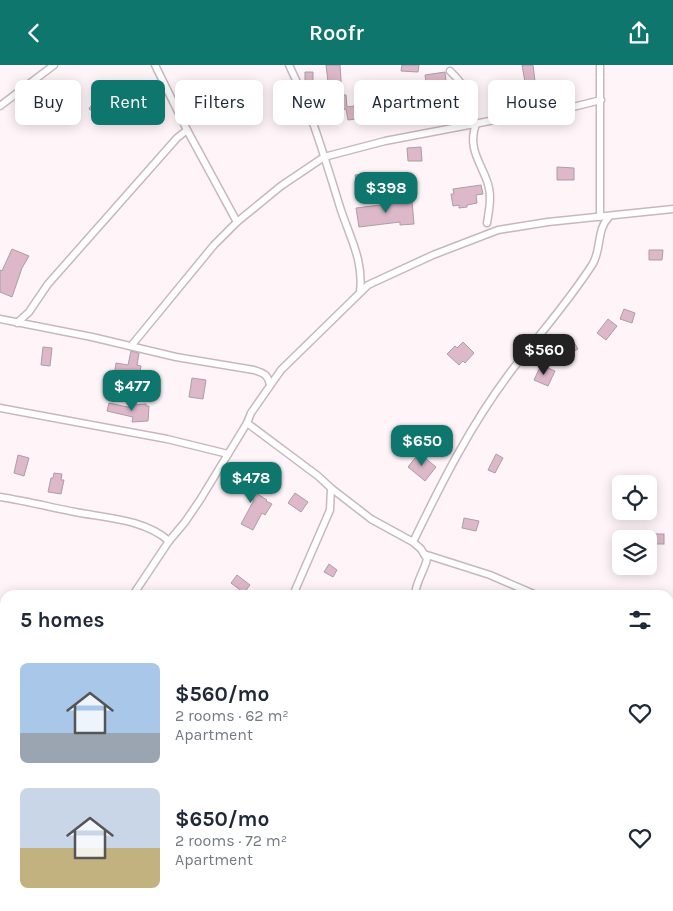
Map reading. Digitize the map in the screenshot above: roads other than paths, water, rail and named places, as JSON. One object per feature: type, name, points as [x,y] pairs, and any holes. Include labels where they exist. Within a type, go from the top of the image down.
[{"type":"street","points":[[0,106],[54,65]]},
{"type":"street","points":[[155,65],[187,130],[237,222]]},
{"type":"street","points":[[289,65],[324,157],[360,265],[362,277],[360,292]]},
{"type":"street","points":[[600,65],[600,217]]},
{"type":"street","points":[[450,71],[459,80]]},
{"type":"street","points":[[478,124],[601,100]]},
{"type":"street","points":[[130,346],[189,274],[237,222],[281,186],[324,157],[385,141],[474,125],[473,144],[476,159],[488,183],[490,199],[487,223]]},
{"type":"street","points":[[17,323],[29,312],[48,284],[177,138],[187,130]]},
{"type":"street","points":[[136,590],[169,541],[200,500],[247,423],[251,413],[281,370],[368,285],[433,255],[498,230],[548,222],[673,209]]},
{"type":"street","points":[[413,542],[451,466],[508,375],[539,338],[593,264],[599,247],[602,225],[609,216]]},
{"type":"street","points":[[0,319],[176,357],[263,373],[281,370]]},
{"type":"street","points":[[263,373],[267,376],[270,385]]},
{"type":"street","points":[[0,408],[167,439],[228,454]]},
{"type":"street","points":[[247,423],[371,519],[413,542],[427,559],[418,579],[416,590]]},
{"type":"street","points":[[296,590],[330,510],[331,488]]},
{"type":"street","points":[[0,497],[77,513],[101,515],[149,528],[160,533],[169,541]]},
{"type":"street","points":[[160,533],[176,533]]},
{"type":"street","points":[[424,554],[490,575],[524,590]]}]
